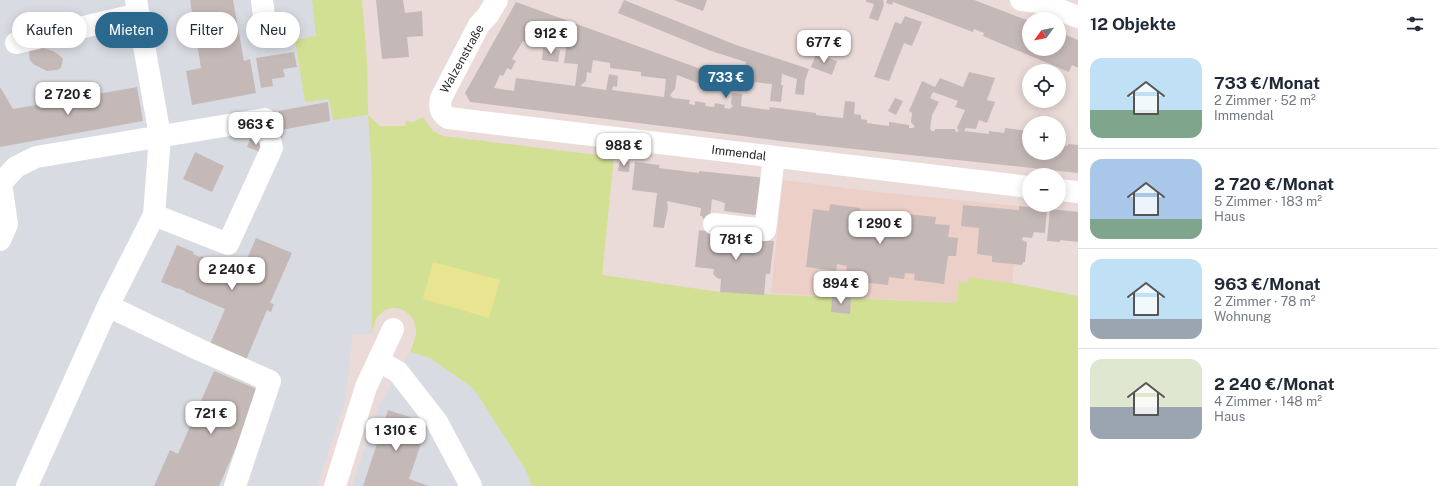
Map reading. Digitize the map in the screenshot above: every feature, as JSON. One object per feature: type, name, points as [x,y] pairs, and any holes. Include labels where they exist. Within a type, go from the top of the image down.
[{"type":"street","points":[[262,0],[264,12]]},
{"type":"street","name":"Walzenstraße","points":[[448,118],[442,113],[439,107],[441,98],[479,25],[488,15],[497,0]]},
{"type":"street","points":[[1021,0],[1039,2],[1078,17]]},
{"type":"street","points":[[27,486],[108,306],[154,215],[160,136],[138,7],[87,22]]},
{"type":"street","points":[[0,240],[7,224],[1,182],[16,167],[36,157],[265,118],[272,148],[228,244],[154,215]]},
{"type":"street","name":"Immendal","points":[[448,118],[1022,185]]},
{"type":"street","points":[[714,224],[765,230],[774,157]]},
{"type":"street","points":[[1066,191],[1078,192]]},
{"type":"street","points":[[108,306],[200,350],[270,381],[236,486]]},
{"type":"street","points":[[335,486],[366,387],[393,329]]},
{"type":"street","points":[[378,361],[398,372],[437,422],[471,486]]},
{"type":"shaded area","points":[[0,0],[312,0],[316,36],[300,39],[300,12],[246,12],[246,48],[296,48],[305,102],[329,99],[333,120],[368,115],[372,178],[372,334],[353,334],[345,401],[317,486],[0,486]]},
{"type":"shaded area","points":[[783,180],[877,192],[1019,206],[1012,283],[969,277],[968,283],[959,282],[956,303],[771,293]]},
{"type":"shaded area","points":[[433,262],[500,280],[489,318],[423,299]]},
{"type":"shaded area","points":[[410,352],[430,358],[474,389],[525,469],[532,486],[352,486],[378,407]]},
{"type":"green space","points":[[312,0],[362,0],[367,61],[368,115],[333,120],[329,99],[305,102],[296,48],[300,48],[300,39],[316,36]]},
{"type":"green space","points":[[368,115],[380,126],[405,126],[406,121],[413,122],[423,117],[433,131],[443,136],[614,157],[602,275],[720,292],[832,297],[831,312],[850,314],[851,298],[956,303],[959,282],[968,283],[969,277],[1012,283],[1078,296],[1078,486],[532,486],[525,469],[474,389],[430,358],[410,352],[416,334],[413,319],[408,313],[395,308],[382,312],[376,319],[372,334],[372,178]]},
{"type":"building","points":[[190,0],[233,0],[235,12],[192,12]]},
{"type":"building","points":[[376,0],[403,0],[405,13],[422,11],[423,36],[407,37],[409,57],[382,59]]},
{"type":"building","points":[[624,0],[736,45],[809,69],[805,81],[804,95],[795,94],[797,79],[782,74],[781,85],[783,85],[781,102],[770,101],[772,84],[744,81],[746,62],[711,51],[618,13]]},
{"type":"building","points":[[674,0],[707,0],[703,11]]},
{"type":"building","points":[[866,0],[883,0],[884,5],[878,21],[869,18],[874,4],[866,2]]},
{"type":"building","points":[[887,0],[974,0],[1022,18],[1022,52],[983,36],[984,33],[974,29],[973,32],[893,2],[892,5],[886,3]]},
{"type":"building","points":[[516,2],[709,72],[722,74],[719,91],[677,75],[675,89],[670,95],[673,98],[690,100],[689,104],[695,105],[695,101],[706,103],[705,106],[714,107],[715,103],[725,105],[724,108],[730,109],[733,106],[731,104],[732,93],[742,94],[741,106],[769,110],[770,107],[843,118],[845,101],[855,102],[854,114],[861,115],[861,119],[867,120],[867,123],[889,126],[889,122],[909,125],[909,128],[912,128],[915,127],[911,122],[912,113],[909,111],[922,81],[935,87],[940,78],[963,87],[969,72],[995,78],[987,100],[995,102],[987,123],[979,120],[976,129],[966,128],[964,131],[989,134],[989,131],[1004,133],[1005,128],[1022,130],[1022,160],[1066,160],[1066,146],[1068,146],[1068,144],[1078,145],[1078,173],[1066,172],[1066,168],[1031,168],[789,142],[470,102],[465,93]],"holes":[[[534,23],[568,35],[564,63],[578,64],[575,86],[516,78],[514,91],[494,88],[500,75],[503,76],[507,68],[511,70],[516,61],[512,59],[523,41],[527,43],[533,31],[530,29]],[[593,60],[610,63],[610,68],[641,72],[641,76],[666,79],[664,97],[612,90],[613,86],[617,87],[618,76],[609,74],[606,90],[580,86],[586,81],[587,72],[591,73]],[[933,92],[958,101],[955,107],[965,110],[957,128],[959,131],[956,132],[955,129],[935,129],[935,131],[932,131],[930,129],[932,115],[939,102],[930,98]]]},
{"type":"building","points":[[905,16],[922,22],[912,46],[904,43],[889,81],[874,77],[895,22],[901,24]]},
{"type":"building","points":[[238,28],[244,61],[250,59],[256,93],[192,105],[186,71],[201,68],[198,48],[238,48]]},
{"type":"building","points":[[1066,35],[1078,40],[1078,68],[1072,65],[1069,72],[1066,71],[1066,64],[1050,64],[1031,56],[1066,56]]},
{"type":"building","points":[[43,48],[53,51],[63,59],[61,68],[47,71],[33,64],[30,60],[29,52],[31,49]]},
{"type":"building","points":[[543,48],[560,50],[558,62],[542,60]]},
{"type":"building","points":[[294,52],[297,67],[283,69],[285,77],[272,79],[273,86],[261,88],[256,58]]},
{"type":"building","points":[[816,54],[837,61],[832,75],[811,67]]},
{"type":"building","points":[[0,87],[13,109],[137,87],[143,121],[0,147]]},
{"type":"building","points":[[895,98],[903,101],[896,115],[888,111]]},
{"type":"building","points":[[328,102],[330,121],[281,130],[278,111]]},
{"type":"building","points":[[250,139],[266,146],[262,153],[247,147]]},
{"type":"building","points":[[195,152],[224,166],[212,192],[183,179]]},
{"type":"building","points":[[620,161],[630,162],[629,172],[618,171]]},
{"type":"building","points":[[635,162],[660,165],[659,168],[699,173],[699,171],[767,178],[759,211],[755,215],[724,211],[725,203],[712,199],[710,219],[708,220],[703,219],[702,216],[700,216],[701,208],[667,201],[668,208],[664,228],[653,227],[657,193],[632,190]]},
{"type":"building","points":[[830,204],[860,208],[859,214],[880,217],[879,220],[885,221],[885,217],[906,220],[906,214],[936,217],[935,224],[950,225],[948,237],[958,238],[956,256],[948,256],[944,284],[914,280],[915,274],[905,273],[904,279],[889,277],[888,285],[861,282],[862,274],[846,272],[847,266],[837,264],[836,271],[806,267],[813,209],[829,211]]},
{"type":"building","points":[[963,205],[1019,210],[1019,206],[1022,206],[1022,212],[1047,212],[1045,233],[1034,232],[1032,238],[1023,237],[1022,240],[1027,242],[1025,262],[1023,262],[1022,265],[992,262],[992,256],[977,254],[979,228],[961,226]]},
{"type":"building","points":[[1066,211],[1078,212],[1078,242],[1060,240],[1060,242],[1047,241],[1050,212],[1066,212]]},
{"type":"building","points":[[699,230],[752,237],[751,239],[774,241],[770,274],[766,274],[764,295],[720,292],[721,279],[717,278],[713,274],[714,269],[695,267]]},
{"type":"building","points":[[256,238],[292,253],[270,303],[274,304],[271,312],[267,310],[246,360],[210,344],[225,309],[161,282],[177,245],[194,252],[193,254],[241,273]]},
{"type":"building","points":[[832,297],[851,298],[850,314],[831,312]]},
{"type":"building","points":[[214,371],[261,391],[219,486],[154,486],[170,450],[178,454]]},
{"type":"building","points":[[388,410],[428,423],[409,479],[429,486],[363,486]]}]
